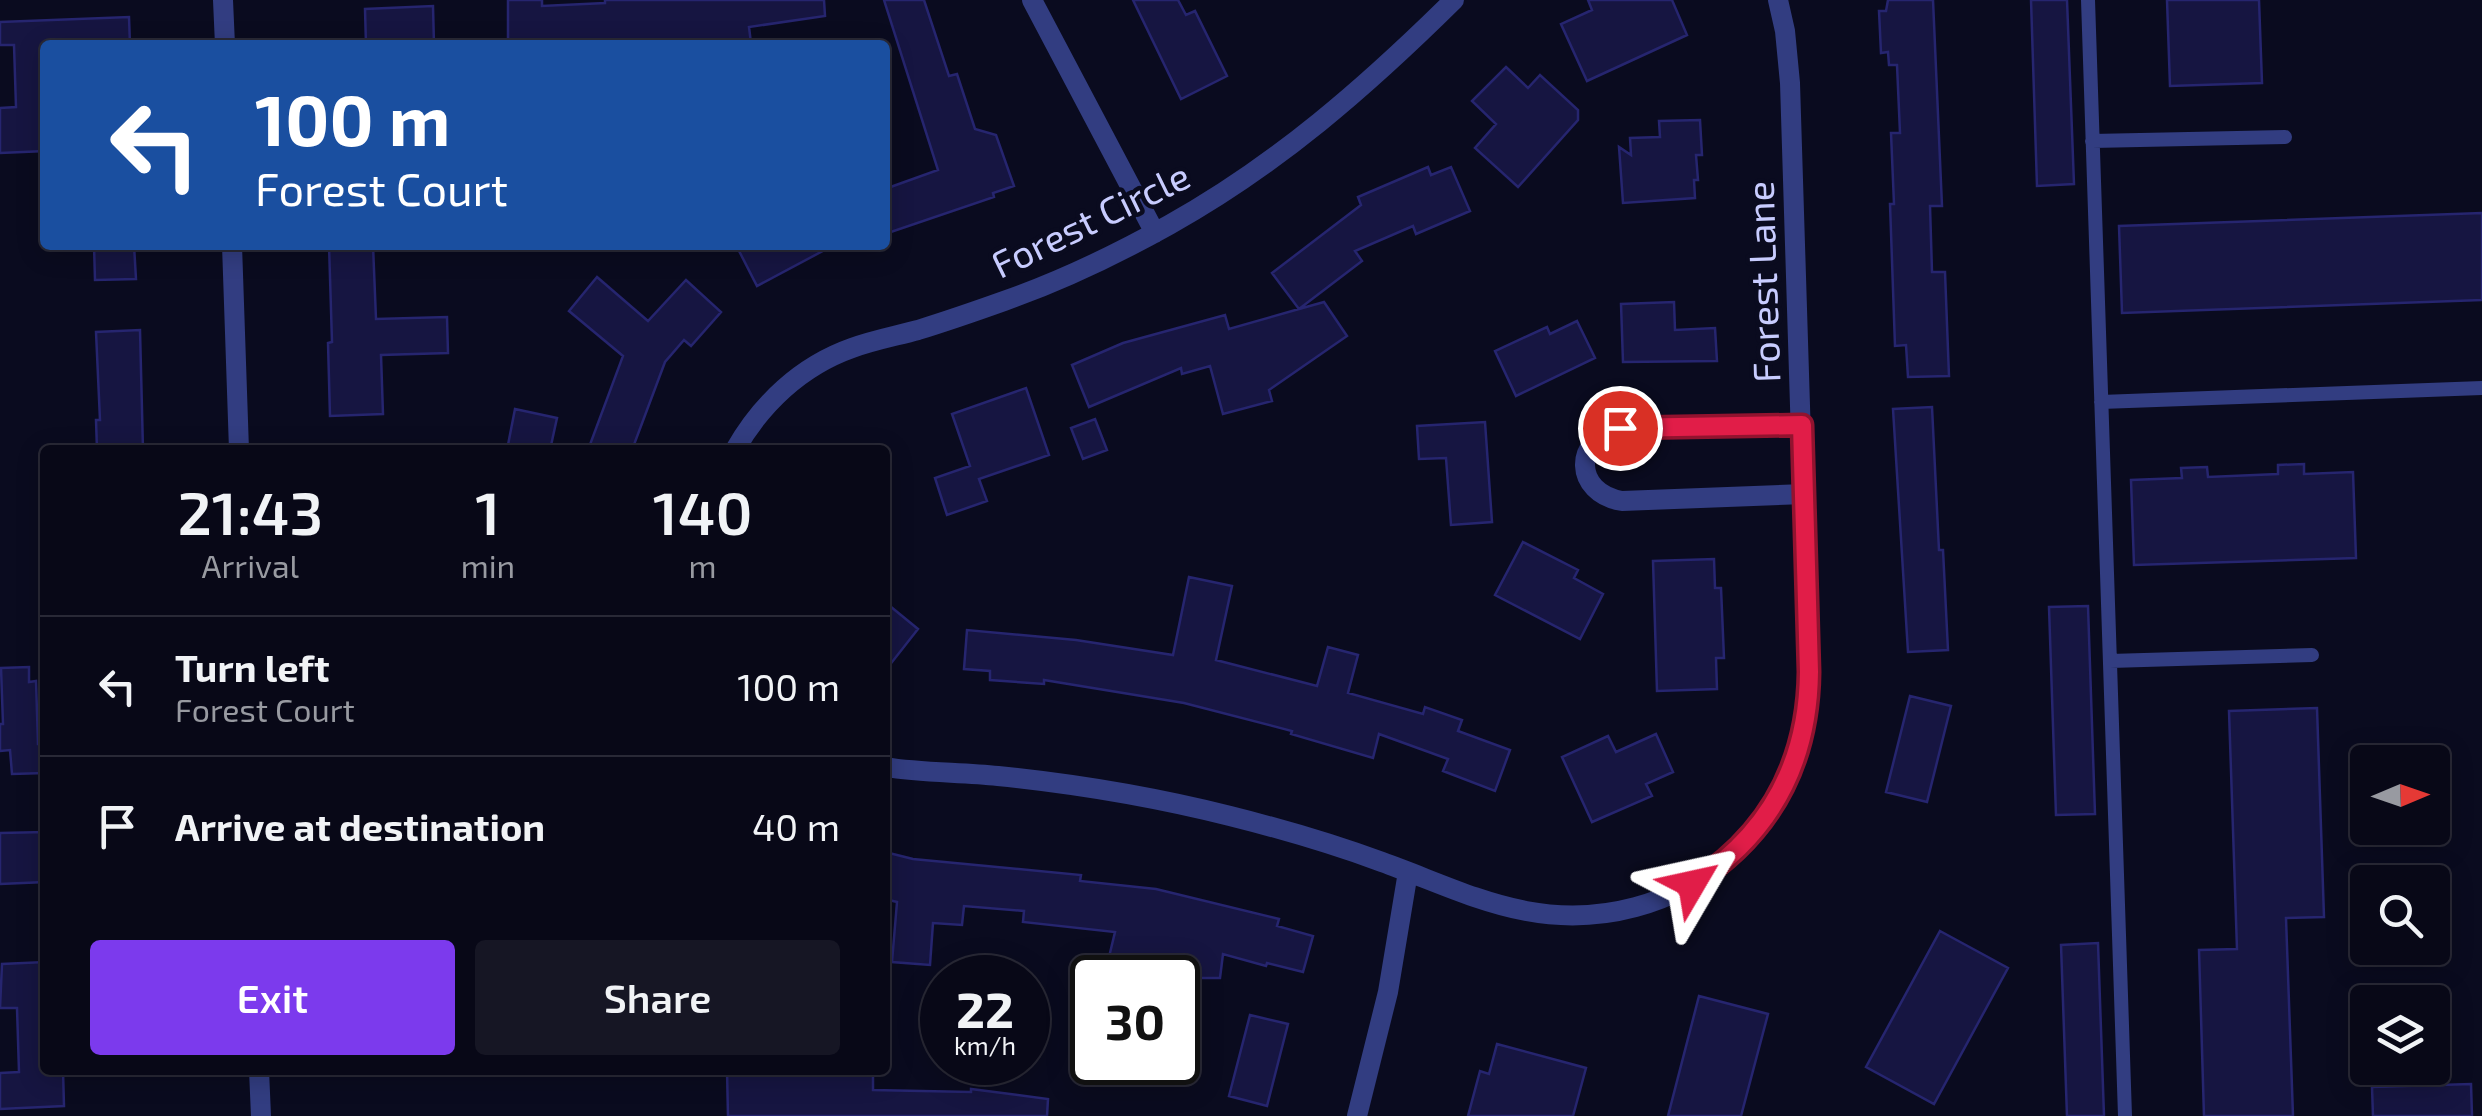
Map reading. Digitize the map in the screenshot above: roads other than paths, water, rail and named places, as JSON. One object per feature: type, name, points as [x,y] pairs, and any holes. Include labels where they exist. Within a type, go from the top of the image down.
[{"type":"street","points":[[223,0],[225,40]]},
{"type":"street","points":[[1032,0],[1155,232]]},
{"type":"street","name":"Forest Circle","points":[[738,445],[768,402],[823,361],[854,347],[953,319],[1028,292],[1120,251],[1258,170],[1392,61],[1454,0]]},
{"type":"street","name":"Forest Lane","points":[[1408,872],[1524,911],[1548,915],[1598,915],[1646,905],[1706,876],[1738,850],[1778,798],[1798,753],[1809,672],[1790,83],[1778,0]]},
{"type":"street","points":[[232,250],[238,445]]},
{"type":"street","points":[[1802,425],[1620,428],[1595,440],[1587,452],[1585,466],[1596,490],[1608,498],[1622,500],[1804,494]]},
{"type":"street","points":[[890,767],[1047,781],[1152,798],[1282,830],[1408,872],[1388,992],[1357,1116]]},
{"type":"street","points":[[260,1075],[261,1116]]},
{"type":"lane","points":[[2088,0],[2125,1116]]},
{"type":"lane","points":[[2092,141],[2285,137]]},
{"type":"lane","points":[[2101,402],[2482,388]]},
{"type":"lane","points":[[2110,661],[2312,655]]}]
